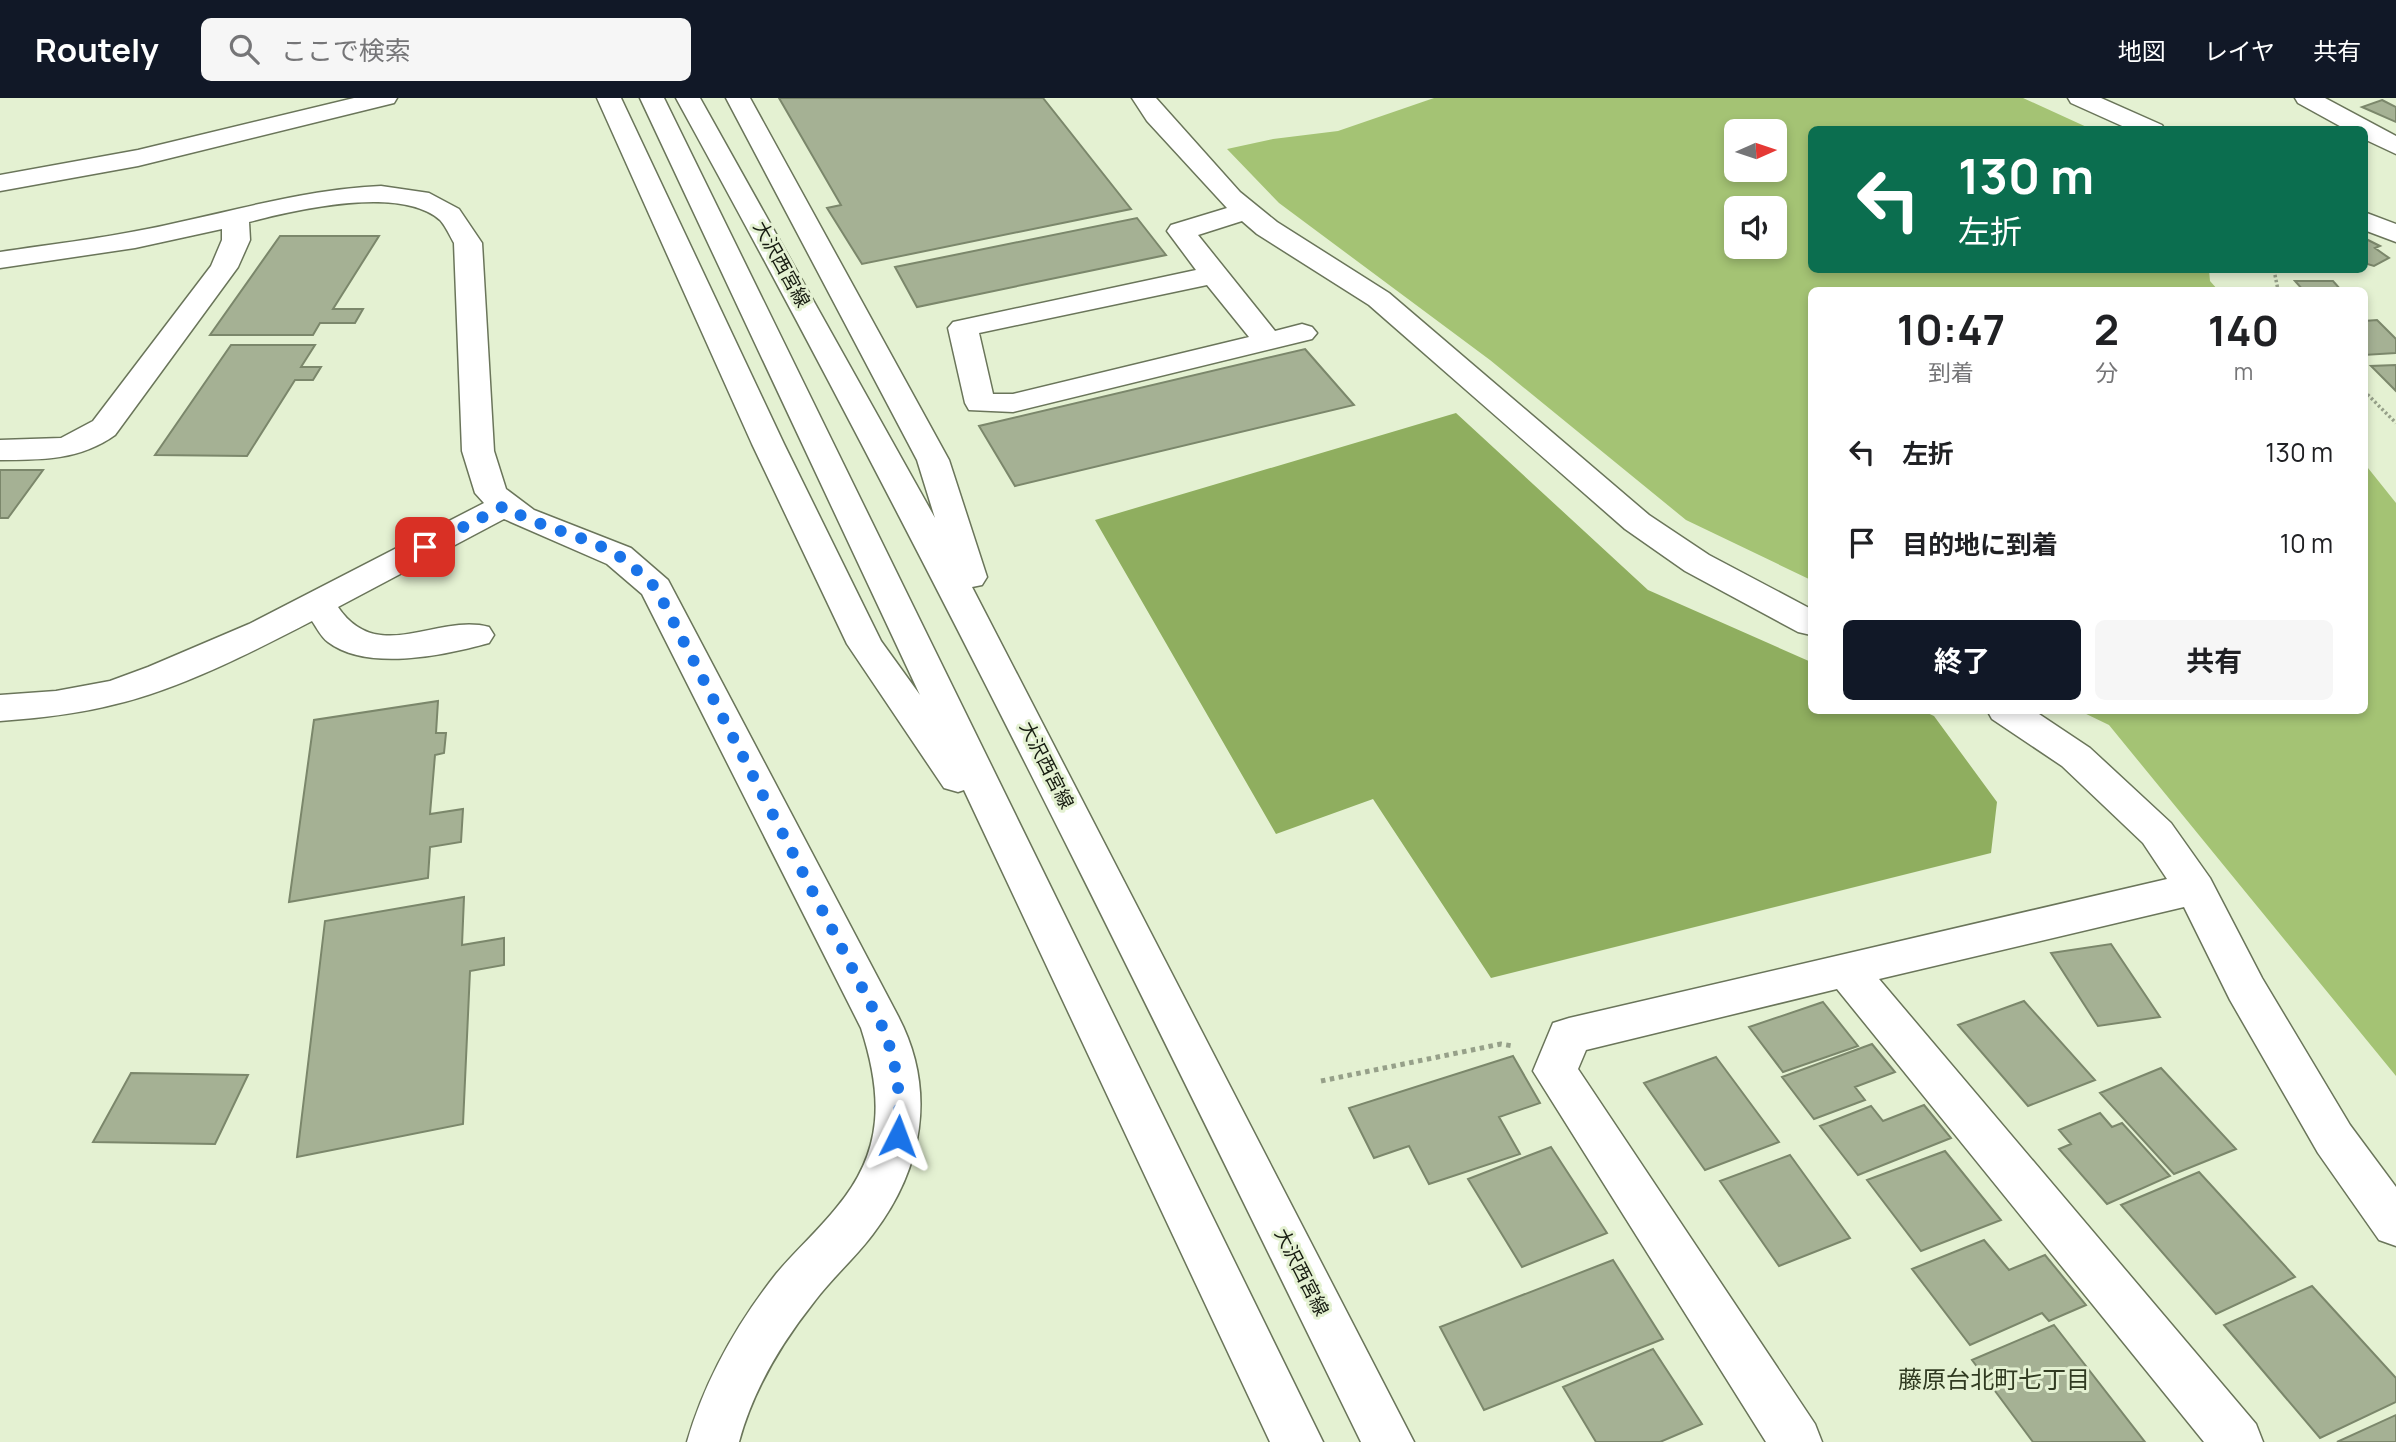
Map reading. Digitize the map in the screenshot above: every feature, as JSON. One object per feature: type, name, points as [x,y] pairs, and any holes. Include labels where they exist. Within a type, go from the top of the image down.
[{"type":"street","points":[[0,163],[125,140],[313,98]]},
{"type":"street","points":[[0,183],[138,158],[385,98]]},
{"type":"street","points":[[609,98],[762,432],[865,644],[1019,866]]},
{"type":"street","points":[[652,98],[1297,1442]]},
{"type":"street","name":"大沢西宮線","points":[[688,98],[782,262],[999,668],[1388,1442]]},
{"type":"street","points":[[738,98],[933,460],[999,668]]},
{"type":"street","points":[[1144,98],[1156,116],[1231,198],[1267,228],[1379,299],[1637,522],[1697,563],[1808,622]]},
{"type":"street","points":[[2080,98],[2144,126]]},
{"type":"street","points":[[2309,98],[2360,126]]},
{"type":"street","points":[[2368,131],[2396,146]]},
{"type":"street","points":[[0,260],[90,247],[338,196],[413,197],[437,205],[464,228],[468,243],[478,451],[491,494],[504,506],[540,526],[571,535],[619,556],[656,588],[883,1028],[895,1061],[901,1104],[898,1136],[884,1181],[857,1219],[795,1287],[765,1329],[735,1382],[713,1442]]},
{"type":"street","points":[[1247,211],[1181,231],[1268,341]]},
{"type":"street","points":[[0,450],[64,450],[84,442],[104,428],[224,267],[236,240],[235,217]]},
{"type":"street","points":[[2368,222],[2396,234]]},
{"type":"street","points":[[1214,275],[963,328],[981,403],[1013,403],[1302,333]]},
{"type":"street","points":[[0,708],[56,704],[116,692],[213,655],[504,506]]},
{"type":"street","points":[[318,603],[339,633],[352,641],[379,647],[476,635]]},
{"type":"street","points":[[2011,714],[2076,757],[2157,833],[2196,889],[2245,988],[2334,1139],[2396,1225]]},
{"type":"street","points":[[1796,1442],[1555,1071],[1569,1036],[2135,901],[2196,889]]},
{"type":"street","points":[[1847,971],[2237,1442]]},
{"type":"path","points":[[2368,395],[2396,423]]},
{"type":"path","points":[[1321,1081],[1501,1044],[1563,1051]]},
{"type":"shaded area","points":[[1434,98],[2023,98],[2084,126],[1808,126],[1808,273],[2209,273],[2210,281],[2215,287],[1808,287],[1808,579],[1686,520],[1490,360],[1279,203],[1227,149],[1273,139],[1338,131]]},
{"type":"shaded area","points":[[1456,413],[1648,590],[1808,661],[1808,714],[1934,716],[1997,802],[1991,853],[1491,978],[1373,799],[1276,834],[1095,520]]},
{"type":"shaded area","points":[[2368,468],[2396,503],[2396,1076],[2109,725],[2086,714],[2368,714]]},
{"type":"building","points":[[779,98],[1043,98],[1131,209],[862,264],[827,208],[841,205]]},
{"type":"building","points":[[2382,100],[2396,107],[2396,122],[2362,107]]},
{"type":"building","points":[[1137,218],[1166,255],[917,307],[895,267]]},
{"type":"building","points":[[280,236],[379,236],[333,309],[363,309],[355,323],[320,323],[313,335],[210,335]]},
{"type":"building","points":[[2368,240],[2380,246],[2375,248],[2389,258],[2374,266],[2368,264]]},
{"type":"building","points":[[2295,281],[2333,281],[2338,287],[2300,287]]},
{"type":"building","points":[[2377,320],[2396,339],[2396,353],[2368,355],[2368,321]]},
{"type":"building","points":[[231,345],[315,345],[301,367],[321,367],[313,380],[295,380],[247,456],[155,455]]},
{"type":"building","points":[[1305,349],[1354,405],[1015,486],[979,426]]},
{"type":"building","points":[[2396,365],[2396,391],[2371,366]]},
{"type":"building","points":[[0,470],[43,470],[8,518],[0,518]]},
{"type":"building","points":[[438,701],[436,733],[446,733],[444,753],[435,755],[430,814],[463,809],[461,842],[430,847],[428,878],[289,902],[314,720]]},
{"type":"building","points":[[464,897],[462,945],[504,938],[504,965],[470,971],[463,1124],[297,1157],[325,921]]},
{"type":"building","points":[[2111,944],[2160,1017],[2098,1026],[2051,953]]},
{"type":"building","points":[[2024,1001],[2095,1080],[2028,1106],[1958,1025]]},
{"type":"building","points":[[1823,1002],[1858,1046],[1783,1072],[1749,1027]]},
{"type":"building","points":[[1872,1044],[1895,1072],[1855,1087],[1865,1100],[1814,1119],[1782,1077]]},
{"type":"building","points":[[1513,1056],[1540,1103],[1499,1117],[1520,1154],[1429,1184],[1409,1146],[1374,1158],[1349,1108]]},
{"type":"building","points":[[1716,1057],[1779,1142],[1705,1170],[1644,1083]]},
{"type":"building","points":[[2161,1068],[2236,1149],[2174,1174],[2100,1093]]},
{"type":"building","points":[[131,1073],[248,1075],[215,1144],[93,1142]]},
{"type":"building","points":[[1924,1105],[1951,1138],[1858,1175],[1820,1126],[1871,1106],[1883,1121]]},
{"type":"building","points":[[2100,1113],[2112,1127],[2122,1123],[2170,1176],[2107,1204],[2059,1149],[2071,1144],[2059,1130]]},
{"type":"building","points":[[1551,1147],[1607,1233],[1522,1267],[1468,1179]]},
{"type":"building","points":[[1945,1151],[2001,1220],[1921,1251],[1867,1180]]},
{"type":"building","points":[[1790,1155],[1850,1238],[1779,1266],[1720,1181]]},
{"type":"building","points":[[2199,1172],[2295,1277],[2216,1314],[2121,1205]]},
{"type":"building","points":[[1984,1240],[2009,1270],[2045,1255],[2086,1305],[2049,1321],[2042,1313],[1970,1345],[1912,1269]]},
{"type":"building","points":[[1613,1260],[1663,1339],[1484,1410],[1440,1327]]},
{"type":"building","points":[[2312,1286],[2396,1378],[2396,1402],[2320,1438],[2224,1325]]},
{"type":"building","points":[[2054,1325],[2145,1442],[2033,1442],[1972,1360]]},
{"type":"building","points":[[1653,1349],[1702,1424],[1660,1442],[1596,1442],[1563,1387]]},
{"type":"building","points":[[2396,1415],[2396,1442],[2337,1442]]},
{"type":"district","name":"藤原台北町七丁目","points":[[1994,1378]]},
{"type":"route","points":[[425,547],[504,506],[540,526],[571,535],[619,556],[656,588],[883,1028],[895,1061],[901,1104],[898,1136]]}]
